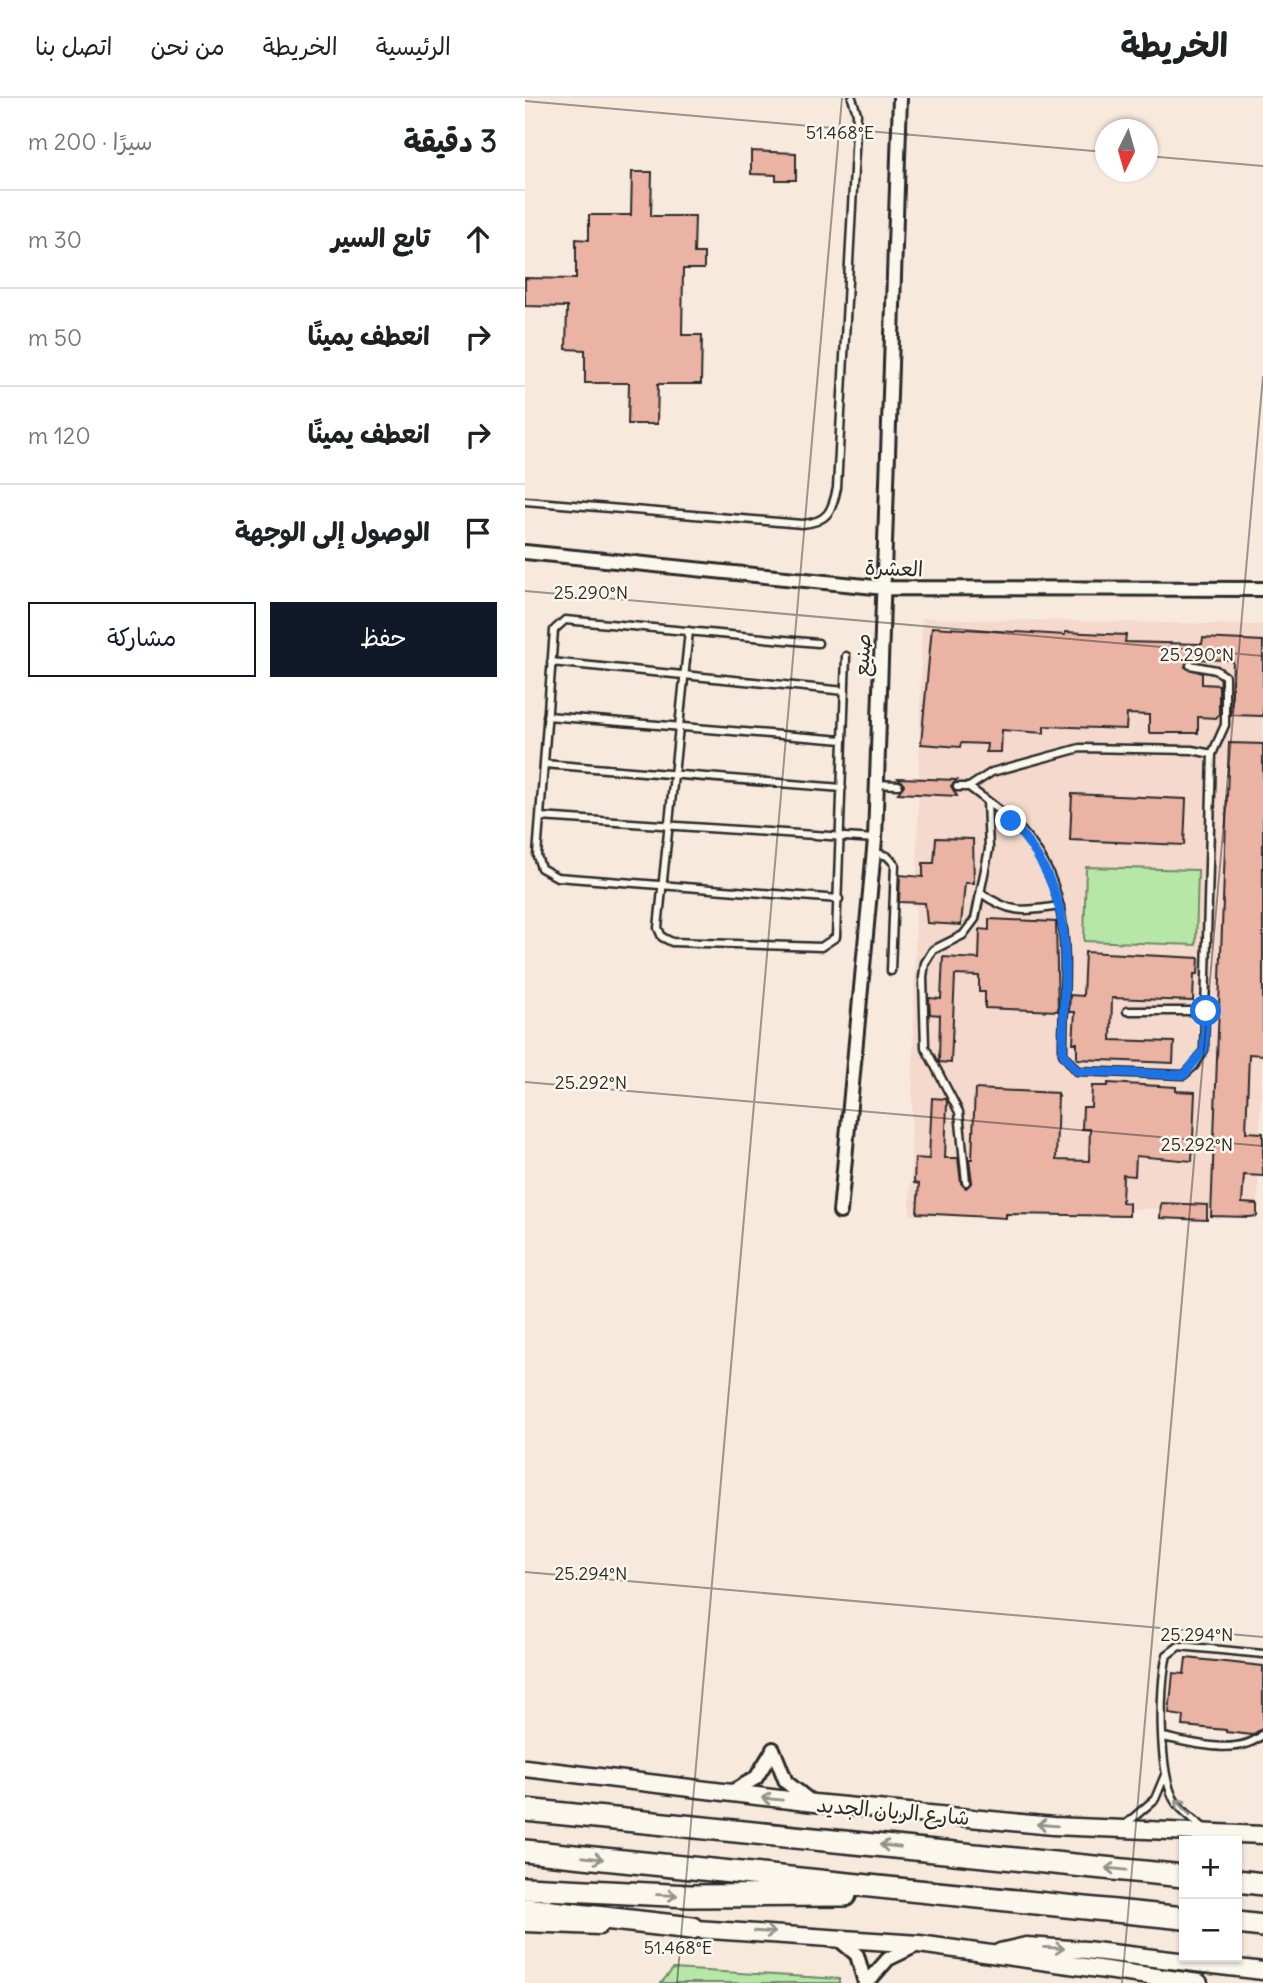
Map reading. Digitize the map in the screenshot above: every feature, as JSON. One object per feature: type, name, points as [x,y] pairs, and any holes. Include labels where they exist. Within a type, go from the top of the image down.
[{"type":"highway","name":"شارع الريان الجديد","points":[[525,1808],[1179,1875]]},
{"type":"highway","points":[[525,1851],[1179,1918]]},
{"type":"highway","points":[[1242,1882],[1263,1884]]},
{"type":"highway","points":[[525,1888],[690,1896],[942,1894]]},
{"type":"highway","points":[[525,1909],[692,1928]]},
{"type":"highway","points":[[1242,1924],[1263,1926]]},
{"type":"street","name":"صنيع","points":[[840,1212],[874,846],[900,98]]},
{"type":"street","name":"العشرة","points":[[525,552],[885,588],[1263,589]]},
{"type":"street","points":[[727,1794],[756,1778],[773,1749],[786,1782],[814,1803]]},
{"type":"street","name":"شارع الريان الجديد","points":[[525,1768],[814,1803],[1116,1829],[1263,1835]]},
{"type":"street","points":[[525,1923],[692,1928],[919,1944],[1175,1982],[1199,1983]]},
{"type":"street","points":[[834,1937],[847,1944],[856,1955],[866,1983],[888,1959],[919,1944]]},
{"type":"street","points":[[987,1955],[1025,1946],[1262,1971]]},
{"type":"lane","points":[[525,501],[802,524],[818,523],[828,516],[837,488],[857,113],[852,98]]},
{"type":"lane","points":[[818,643],[565,620],[554,630],[538,863],[551,876],[839,899]]},
{"type":"lane","points":[[689,631],[658,928],[662,937],[672,942],[825,946],[838,933],[846,656]]},
{"type":"lane","points":[[551,662],[845,691]]},
{"type":"lane","points":[[969,787],[1011,821],[1032,844],[1051,877],[1060,906],[1067,963],[1063,1054],[1077,1071],[1184,1075],[1204,1050],[1212,754],[1225,725],[1225,676],[1216,670],[1190,665]]},
{"type":"lane","points":[[547,716],[843,740]]},
{"type":"lane","points":[[957,787],[969,787],[992,772],[1080,748],[1192,750],[1212,754]]},
{"type":"lane","points":[[544,764],[842,788]]},
{"type":"lane","points":[[876,784],[898,785]]},
{"type":"lane","points":[[966,1182],[960,1112],[925,1047],[923,977],[925,963],[933,950],[963,935],[975,919],[989,849],[987,802]]},
{"type":"lane","points":[[540,817],[841,838],[874,846],[895,864],[891,971]]},
{"type":"lane","points":[[981,893],[1001,907],[1022,911],[1060,906]]},
{"type":"lane","points":[[1126,1011],[1206,1011]]},
{"type":"lane","points":[[1210,1833],[1176,1803],[1165,1775],[1165,1661],[1170,1650],[1179,1646],[1263,1654]]},
{"type":"lane","points":[[1163,1737],[1235,1746],[1255,1742],[1263,1734]]},
{"type":"lane","points":[[1116,1829],[1132,1822],[1145,1811],[1155,1799],[1165,1775]]},
{"type":"shaded area","points":[[922,618],[1263,625],[1263,1014],[1258,1206],[910,1215]]},
{"type":"green space","points":[[1086,867],[1198,870],[1196,945],[1084,941]]},
{"type":"green space","points":[[673,1969],[840,1979],[840,1983],[661,1983]]},
{"type":"building","points":[[751,151],[796,153],[796,180],[776,180],[776,175],[751,174]]},
{"type":"building","points":[[632,172],[652,172],[651,216],[695,216],[694,253],[704,253],[704,269],[683,269],[682,335],[702,335],[701,384],[658,384],[657,424],[628,424],[629,383],[585,383],[585,350],[566,349],[567,307],[525,306],[525,278],[576,279],[576,239],[589,240],[589,215],[631,215]]},
{"type":"building","points":[[932,627],[1065,635],[1065,632],[1126,635],[1125,642],[1202,644],[1203,638],[1263,641],[1263,716],[1231,715],[1233,660],[1189,659],[1185,667],[1202,673],[1202,684],[1219,685],[1219,714],[1216,718],[1198,717],[1198,733],[1149,733],[1149,715],[1127,714],[1126,729],[1044,726],[1044,733],[1002,730],[1001,752],[986,752],[987,744],[961,743],[960,747],[921,744]]},
{"type":"building","points":[[1229,743],[1263,744],[1263,1055],[1249,1054],[1246,1132],[1263,1133],[1263,1176],[1244,1175],[1242,1203],[1257,1204],[1257,1216],[1249,1217],[1211,1216]]},
{"type":"building","points":[[898,778],[957,780],[951,786],[957,796],[898,793],[904,785]]},
{"type":"building","points":[[1072,794],[1186,799],[1184,845],[1070,840]]},
{"type":"building","points":[[936,838],[973,839],[974,883],[965,883],[961,925],[927,923],[925,903],[899,902],[900,875],[923,877],[923,863],[934,863]]},
{"type":"building","points":[[989,919],[1056,922],[1058,1011],[985,1008],[985,992],[979,992],[979,976],[955,975],[951,1063],[939,1062],[940,1015],[930,1014],[929,998],[941,999],[943,957],[979,959],[980,929],[989,930]]},
{"type":"building","points":[[1085,952],[1199,958],[1198,974],[1194,974],[1193,1001],[1112,998],[1111,1040],[1174,1042],[1173,1063],[1077,1059],[1077,1043],[1073,1043],[1075,1012],[1069,1012],[1070,995],[1083,996]]},
{"type":"building","points":[[1108,1083],[1176,1087],[1176,1091],[1195,1092],[1192,1161],[1136,1156],[1135,1176],[1123,1175],[1122,1202],[1129,1203],[1129,1216],[1006,1214],[1006,1218],[917,1213],[919,1184],[914,1183],[915,1158],[929,1159],[932,1098],[946,1099],[945,1158],[958,1158],[961,1183],[966,1188],[972,1182],[969,1159],[972,1159],[975,1089],[1058,1093],[1056,1160],[1089,1161],[1090,1129],[1082,1129],[1083,1107],[1091,1107],[1092,1086],[1108,1086]]},
{"type":"building","points":[[1161,1203],[1207,1205],[1207,1220],[1160,1218]]},
{"type":"building","points":[[1186,1658],[1263,1666],[1263,1728],[1252,1735],[1183,1726],[1184,1716],[1169,1714],[1173,1673],[1184,1674]]},
{"type":"route","points":[[1011,821],[1032,844],[1051,877],[1060,906],[1067,963],[1063,1054],[1069,1064],[1077,1071],[1184,1075],[1194,1066],[1204,1050],[1206,1011]]}]
